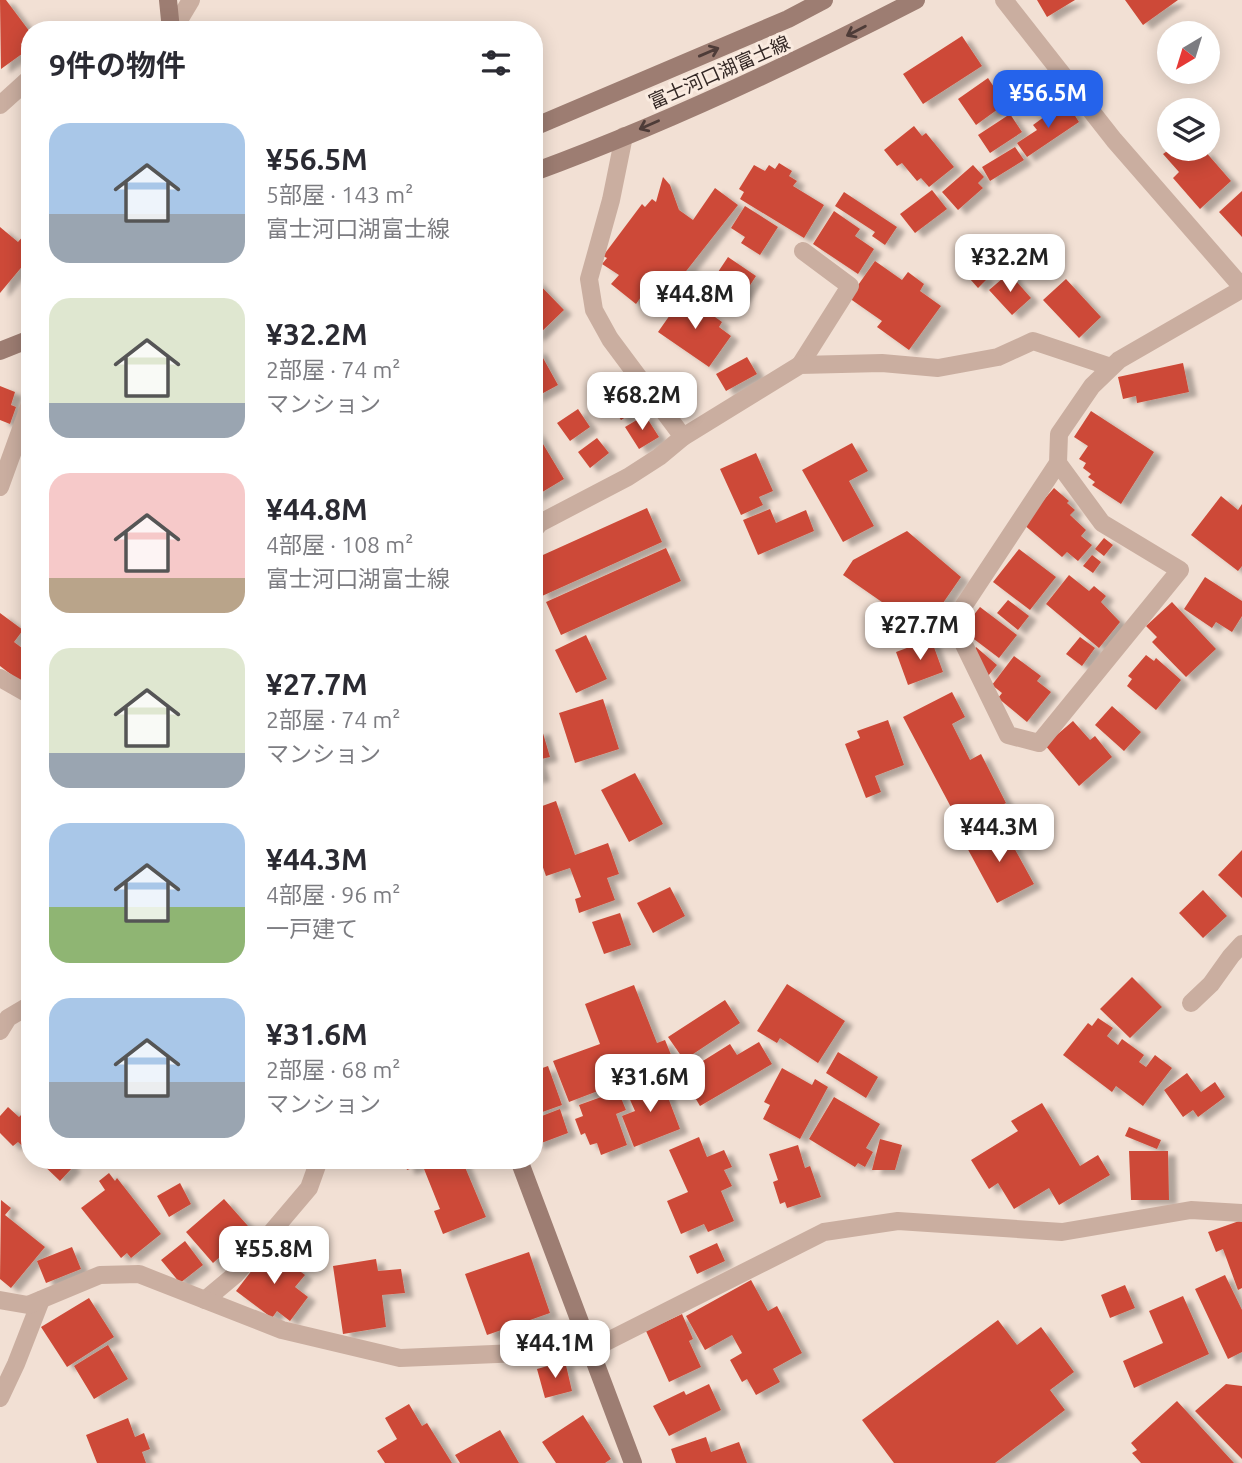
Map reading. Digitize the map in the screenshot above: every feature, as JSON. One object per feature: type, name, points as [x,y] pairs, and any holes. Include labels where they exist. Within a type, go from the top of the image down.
[{"type":"main road","points":[[168,0],[171,21]]},
{"type":"main road","name":"富士河口湖富士線","points":[[543,123],[788,19],[824,0]]},
{"type":"main road","name":"富士河口湖富士線","points":[[543,168],[810,55],[916,0]]},
{"type":"main road","points":[[0,351],[21,343]]},
{"type":"main road","points":[[522,1169],[633,1463]]},
{"type":"street","points":[[178,21],[191,0]]},
{"type":"street","points":[[1004,0],[1114,140],[1242,288],[1119,360],[1092,386],[1059,434],[1058,463],[953,622],[1008,735],[1039,743],[1180,570],[1102,523],[1058,463]]},
{"type":"street","points":[[0,105],[21,86]]},
{"type":"street","points":[[624,136],[611,200],[589,279],[594,310],[610,339],[683,437]]},
{"type":"street","points":[[543,521],[628,477],[683,437],[800,365],[850,286],[803,251]]},
{"type":"street","points":[[800,365],[882,363],[938,368],[998,357],[1032,341],[1111,367]]},
{"type":"street","points":[[0,486],[21,429]]},
{"type":"street","points":[[0,678],[21,690]]},
{"type":"street","points":[[1191,1003],[1211,984],[1242,944]]},
{"type":"street","points":[[0,1031],[8,1018],[21,1010]]},
{"type":"street","points":[[205,1300],[236,1274],[309,1188],[316,1169]]},
{"type":"street","points":[[0,1300],[28,1306],[100,1275],[139,1274],[282,1330],[400,1358],[590,1350],[824,1232],[898,1221],[1062,1232],[1191,1210],[1242,1213]]},
{"type":"street","points":[[0,1398],[41,1300]]},
{"type":"building","points":[[0,0],[6,0],[22,21],[21,55],[1,69]]},
{"type":"building","points":[[1037,0],[1075,0],[1047,17]]},
{"type":"building","points":[[1125,0],[1178,0],[1143,25]]},
{"type":"building","points":[[962,36],[982,66],[923,104],[903,74]]},
{"type":"building","points":[[988,78],[1005,104],[976,125],[958,99]]},
{"type":"building","points":[[1059,106],[1063,113],[1070,108],[1079,122],[1027,157],[1017,143],[1037,130],[1033,125]]},
{"type":"building","points":[[1010,114],[1022,132],[990,153],[978,135]]},
{"type":"building","points":[[914,126],[922,136],[926,133],[954,167],[929,187],[921,178],[917,181],[902,163],[897,166],[884,150]]},
{"type":"building","points":[[1015,147],[1024,160],[990,181],[982,167]]},
{"type":"building","points":[[1169,161],[1214,161],[1231,181],[1200,209],[1173,178],[1179,172]]},
{"type":"building","points":[[779,163],[792,171],[789,176],[797,181],[793,186],[824,205],[804,238],[740,199],[744,192],[739,189],[754,165],[765,171],[769,165],[775,169]]},
{"type":"building","points":[[973,165],[984,177],[978,183],[983,188],[958,210],[942,192]]},
{"type":"building","points":[[663,177],[670,185],[679,210],[693,220],[715,188],[738,205],[665,298],[648,287],[636,304],[611,284],[619,275],[602,264],[607,258],[603,256],[642,204],[645,207],[652,199],[656,202]]},
{"type":"building","points":[[932,190],[947,209],[915,233],[900,214]]},
{"type":"building","points":[[1242,191],[1242,237],[1219,212]]},
{"type":"building","points":[[844,192],[897,227],[885,245],[872,236],[875,232],[835,206]]},
{"type":"building","points":[[745,206],[778,227],[760,255],[741,243],[745,237],[731,228]]},
{"type":"building","points":[[834,211],[860,229],[855,236],[874,249],[858,274],[813,244]]},
{"type":"building","points":[[0,227],[18,242],[21,238],[21,268],[0,293]]},
{"type":"building","points":[[728,257],[756,276],[739,302],[710,284]]},
{"type":"building","points":[[875,261],[902,280],[908,272],[924,284],[920,291],[941,306],[909,350],[877,327],[882,321],[849,298]]},
{"type":"building","points":[[979,271],[987,279],[978,288],[970,279]]},
{"type":"building","points":[[1009,273],[1031,298],[1012,315],[989,290]]},
{"type":"building","points":[[1066,279],[1101,317],[1079,338],[1043,300]]},
{"type":"building","points":[[543,288],[564,310],[543,330]]},
{"type":"building","points":[[684,295],[722,322],[719,327],[731,336],[709,367],[658,332]]},
{"type":"building","points":[[747,357],[757,374],[726,391],[716,374]]},
{"type":"building","points":[[543,358],[558,385],[543,393]]},
{"type":"building","points":[[1183,363],[1189,392],[1137,403],[1136,396],[1123,399],[1118,377]]},
{"type":"building","points":[[0,386],[15,392],[11,405],[16,407],[10,424],[0,420]]},
{"type":"building","points":[[626,400],[634,412],[621,420],[613,408]]},
{"type":"building","points":[[578,409],[590,427],[570,441],[557,423]]},
{"type":"building","points":[[1091,411],[1154,452],[1121,504],[1092,485],[1095,482],[1088,477],[1091,474],[1083,468],[1086,463],[1079,459],[1088,446],[1074,437]]},
{"type":"building","points":[[645,415],[659,437],[639,449],[625,427]]},
{"type":"building","points":[[597,438],[609,453],[590,468],[578,452]]},
{"type":"building","points":[[852,443],[868,471],[849,481],[874,526],[843,542],[802,470]]},
{"type":"building","points":[[543,444],[564,479],[543,492]]},
{"type":"building","points":[[756,453],[773,491],[759,497],[763,505],[741,515],[720,469]]},
{"type":"building","points":[[1054,488],[1075,510],[1070,515],[1086,530],[1081,536],[1092,545],[1078,561],[1067,552],[1062,557],[1023,524]]},
{"type":"building","points":[[1221,496],[1238,510],[1242,504],[1242,566],[1238,571],[1191,535]]},
{"type":"building","points":[[647,508],[662,542],[543,596],[543,555]]},
{"type":"building","points":[[770,509],[776,523],[806,510],[814,531],[758,555],[743,520]]},
{"type":"building","points":[[907,531],[961,577],[934,616],[915,625],[843,575],[853,560]]},
{"type":"building","points":[[1104,538],[1113,545],[1104,556],[1095,549]]},
{"type":"building","points":[[666,548],[681,581],[561,635],[546,602]]},
{"type":"building","points":[[1019,549],[1056,577],[1030,610],[993,582]]},
{"type":"building","points":[[1092,555],[1101,562],[1093,573],[1083,566]]},
{"type":"building","points":[[1069,575],[1089,591],[1094,586],[1106,596],[1101,602],[1120,622],[1099,648],[1046,604]]},
{"type":"building","points":[[1205,577],[1242,601],[1242,616],[1232,632],[1216,622],[1212,628],[1184,609]]},
{"type":"building","points":[[1008,600],[1029,616],[1018,630],[997,613]]},
{"type":"building","points":[[1172,602],[1216,649],[1186,677],[1152,642],[1157,637],[1146,626]]},
{"type":"building","points":[[980,607],[1017,635],[999,658],[962,630]]},
{"type":"building","points":[[0,613],[21,629],[14,642],[21,647],[21,682],[0,666]]},
{"type":"building","points":[[586,635],[607,679],[576,693],[555,650]]},
{"type":"building","points":[[1080,637],[1095,648],[1082,666],[1066,654]]},
{"type":"building","points":[[931,639],[943,672],[908,685],[896,652]]},
{"type":"building","points":[[976,647],[997,665],[988,676],[972,653]]},
{"type":"building","points":[[1146,655],[1154,661],[1156,658],[1181,680],[1156,710],[1127,686],[1132,679],[1128,676]]},
{"type":"building","points":[[1014,656],[1041,676],[1037,681],[1051,692],[1027,722],[998,698],[1002,693],[992,685]]},
{"type":"building","points":[[952,692],[965,717],[952,724],[970,760],[981,754],[1006,803],[961,826],[903,717]]},
{"type":"building","points":[[603,699],[619,749],[575,763],[559,713]]},
{"type":"building","points":[[1112,706],[1141,732],[1124,751],[1095,725]]},
{"type":"building","points":[[888,720],[904,765],[875,776],[881,792],[866,798],[845,744],[860,738],[857,731]]},
{"type":"building","points":[[1073,721],[1090,740],[1095,736],[1112,757],[1079,786],[1045,745]]},
{"type":"building","points":[[543,733],[550,757],[543,759]]},
{"type":"building","points":[[635,773],[663,824],[629,842],[601,790]]},
{"type":"building","points":[[556,801],[575,855],[608,843],[619,874],[607,878],[615,900],[579,913],[575,899],[581,897],[570,868],[546,876],[543,868],[543,806]]},
{"type":"building","points":[[1001,824],[1034,884],[997,903],[965,844]]},
{"type":"building","points":[[1242,850],[1242,898],[1218,875]]},
{"type":"building","points":[[670,887],[685,916],[653,933],[637,903]]},
{"type":"building","points":[[1203,890],[1227,916],[1203,938],[1179,913]]},
{"type":"building","points":[[620,913],[631,945],[604,954],[592,922]]},
{"type":"building","points":[[1132,977],[1162,1007],[1130,1038],[1100,1009]]},
{"type":"building","points":[[787,984],[845,1021],[818,1063],[780,1038],[777,1043],[757,1031]]},
{"type":"building","points":[[634,985],[657,1043],[665,1040],[674,1062],[569,1102],[553,1061],[600,1044],[585,1004]]},
{"type":"building","points":[[725,1000],[740,1023],[684,1060],[668,1037]]},
{"type":"building","points":[[1098,1018],[1113,1028],[1107,1036],[1118,1045],[1122,1039],[1144,1055],[1139,1062],[1146,1067],[1155,1055],[1172,1068],[1143,1106],[1116,1086],[1112,1092],[1063,1055],[1088,1023],[1092,1026]]},
{"type":"building","points":[[759,1042],[772,1064],[700,1106],[687,1084],[704,1074],[698,1064],[730,1044],[737,1055]]},
{"type":"building","points":[[838,1052],[878,1077],[866,1098],[826,1073]]},
{"type":"building","points":[[548,1066],[562,1105],[543,1112],[543,1068]]},
{"type":"building","points":[[782,1068],[812,1085],[815,1079],[828,1087],[800,1139],[763,1119],[770,1105],[764,1102]]},
{"type":"building","points":[[1187,1073],[1201,1092],[1215,1082],[1225,1097],[1198,1117],[1193,1110],[1183,1117],[1164,1090]]},
{"type":"building","points":[[661,1079],[680,1129],[634,1147],[622,1116],[635,1111],[627,1093]]},
{"type":"building","points":[[618,1091],[626,1110],[616,1114],[627,1145],[601,1155],[597,1143],[590,1145],[585,1133],[581,1135],[575,1119],[583,1116],[579,1105]]},
{"type":"building","points":[[834,1097],[880,1124],[866,1148],[873,1152],[865,1167],[858,1163],[855,1167],[809,1139]]},
{"type":"building","points":[[1042,1103],[1080,1166],[1098,1155],[1110,1175],[1059,1205],[1049,1188],[1014,1209],[998,1183],[989,1189],[971,1160],[1018,1131],[1011,1121]]},
{"type":"building","points":[[8,1107],[19,1117],[21,1115],[21,1145],[18,1142],[13,1146],[0,1133],[0,1116]]},
{"type":"building","points":[[560,1109],[568,1133],[543,1142],[543,1116]]},
{"type":"building","points":[[1129,1127],[1161,1140],[1157,1149],[1125,1136]]},
{"type":"building","points":[[699,1137],[707,1157],[724,1150],[732,1167],[724,1170],[732,1186],[721,1191],[734,1221],[708,1232],[704,1224],[681,1234],[667,1201],[688,1192],[669,1150]]},
{"type":"building","points":[[880,1139],[902,1145],[895,1170],[872,1170]]},
{"type":"building","points":[[798,1145],[805,1168],[810,1166],[821,1197],[787,1208],[785,1202],[780,1204],[773,1182],[778,1180],[769,1154]]},
{"type":"building","points":[[1129,1151],[1168,1151],[1169,1200],[1131,1200]]},
{"type":"building","points":[[47,1169],[71,1169],[60,1181]]},
{"type":"building","points":[[424,1169],[466,1169],[486,1217],[443,1234],[434,1211],[440,1209]]},
{"type":"building","points":[[109,1173],[115,1181],[117,1178],[161,1234],[131,1258],[127,1253],[121,1258],[81,1208],[105,1190],[99,1181]]},
{"type":"building","points":[[180,1183],[191,1204],[169,1217],[157,1196]]},
{"type":"building","points":[[224,1199],[256,1235],[236,1252],[231,1247],[213,1263],[186,1232]]},
{"type":"building","points":[[1,1200],[11,1208],[5,1215],[45,1247],[11,1288],[0,1279]]},
{"type":"building","points":[[1242,1220],[1242,1288],[1238,1290],[1223,1249],[1216,1252],[1208,1232]]},
{"type":"building","points":[[185,1241],[203,1265],[180,1283],[161,1260]]},
{"type":"building","points":[[717,1243],[725,1261],[697,1274],[689,1256]]},
{"type":"building","points":[[72,1247],[81,1269],[46,1283],[37,1261]]},
{"type":"building","points":[[269,1248],[305,1275],[295,1287],[308,1297],[290,1321],[277,1311],[272,1318],[236,1291]]},
{"type":"building","points":[[529,1252],[550,1313],[487,1335],[465,1274]]},
{"type":"building","points":[[376,1259],[378,1271],[401,1269],[405,1293],[382,1295],[386,1327],[343,1334],[333,1266]]},
{"type":"building","points":[[1225,1275],[1242,1310],[1242,1352],[1228,1359],[1195,1289]]},
{"type":"building","points":[[751,1280],[768,1311],[777,1306],[802,1353],[773,1369],[780,1382],[756,1395],[747,1379],[742,1382],[730,1360],[742,1353],[732,1335],[705,1350],[686,1316]]},
{"type":"building","points":[[1125,1285],[1135,1308],[1110,1318],[1101,1295]]},
{"type":"building","points":[[1183,1296],[1209,1354],[1134,1388],[1123,1361],[1163,1343],[1149,1311]]},
{"type":"building","points":[[89,1298],[114,1337],[67,1367],[41,1327]]},
{"type":"building","points":[[682,1314],[693,1339],[689,1341],[701,1367],[669,1382],[646,1331]]},
{"type":"building","points":[[998,1320],[1017,1345],[1041,1327],[1074,1372],[1050,1390],[1065,1410],[995,1463],[894,1463],[862,1420]]},
{"type":"building","points":[[108,1345],[128,1379],[94,1399],[74,1366]]},
{"type":"building","points":[[565,1361],[572,1391],[545,1398],[537,1369]]},
{"type":"building","points":[[709,1384],[721,1410],[669,1436],[653,1406],[684,1391],[686,1395]]},
{"type":"building","points":[[1226,1384],[1242,1386],[1242,1459],[1195,1411]]},
{"type":"building","points":[[1177,1401],[1234,1463],[1141,1463],[1132,1453],[1137,1450],[1131,1443]]},
{"type":"building","points":[[409,1404],[422,1426],[427,1423],[452,1463],[385,1463],[377,1451],[397,1439],[385,1418]]},
{"type":"building","points":[[583,1415],[611,1459],[605,1463],[556,1463],[542,1442]]},
{"type":"building","points":[[128,1418],[135,1437],[144,1433],[150,1449],[142,1452],[146,1463],[97,1463],[86,1435]]},
{"type":"building","points":[[500,1430],[519,1463],[460,1463],[455,1455]]},
{"type":"building","points":[[706,1437],[711,1452],[739,1442],[747,1463],[676,1463],[671,1449]]}]
